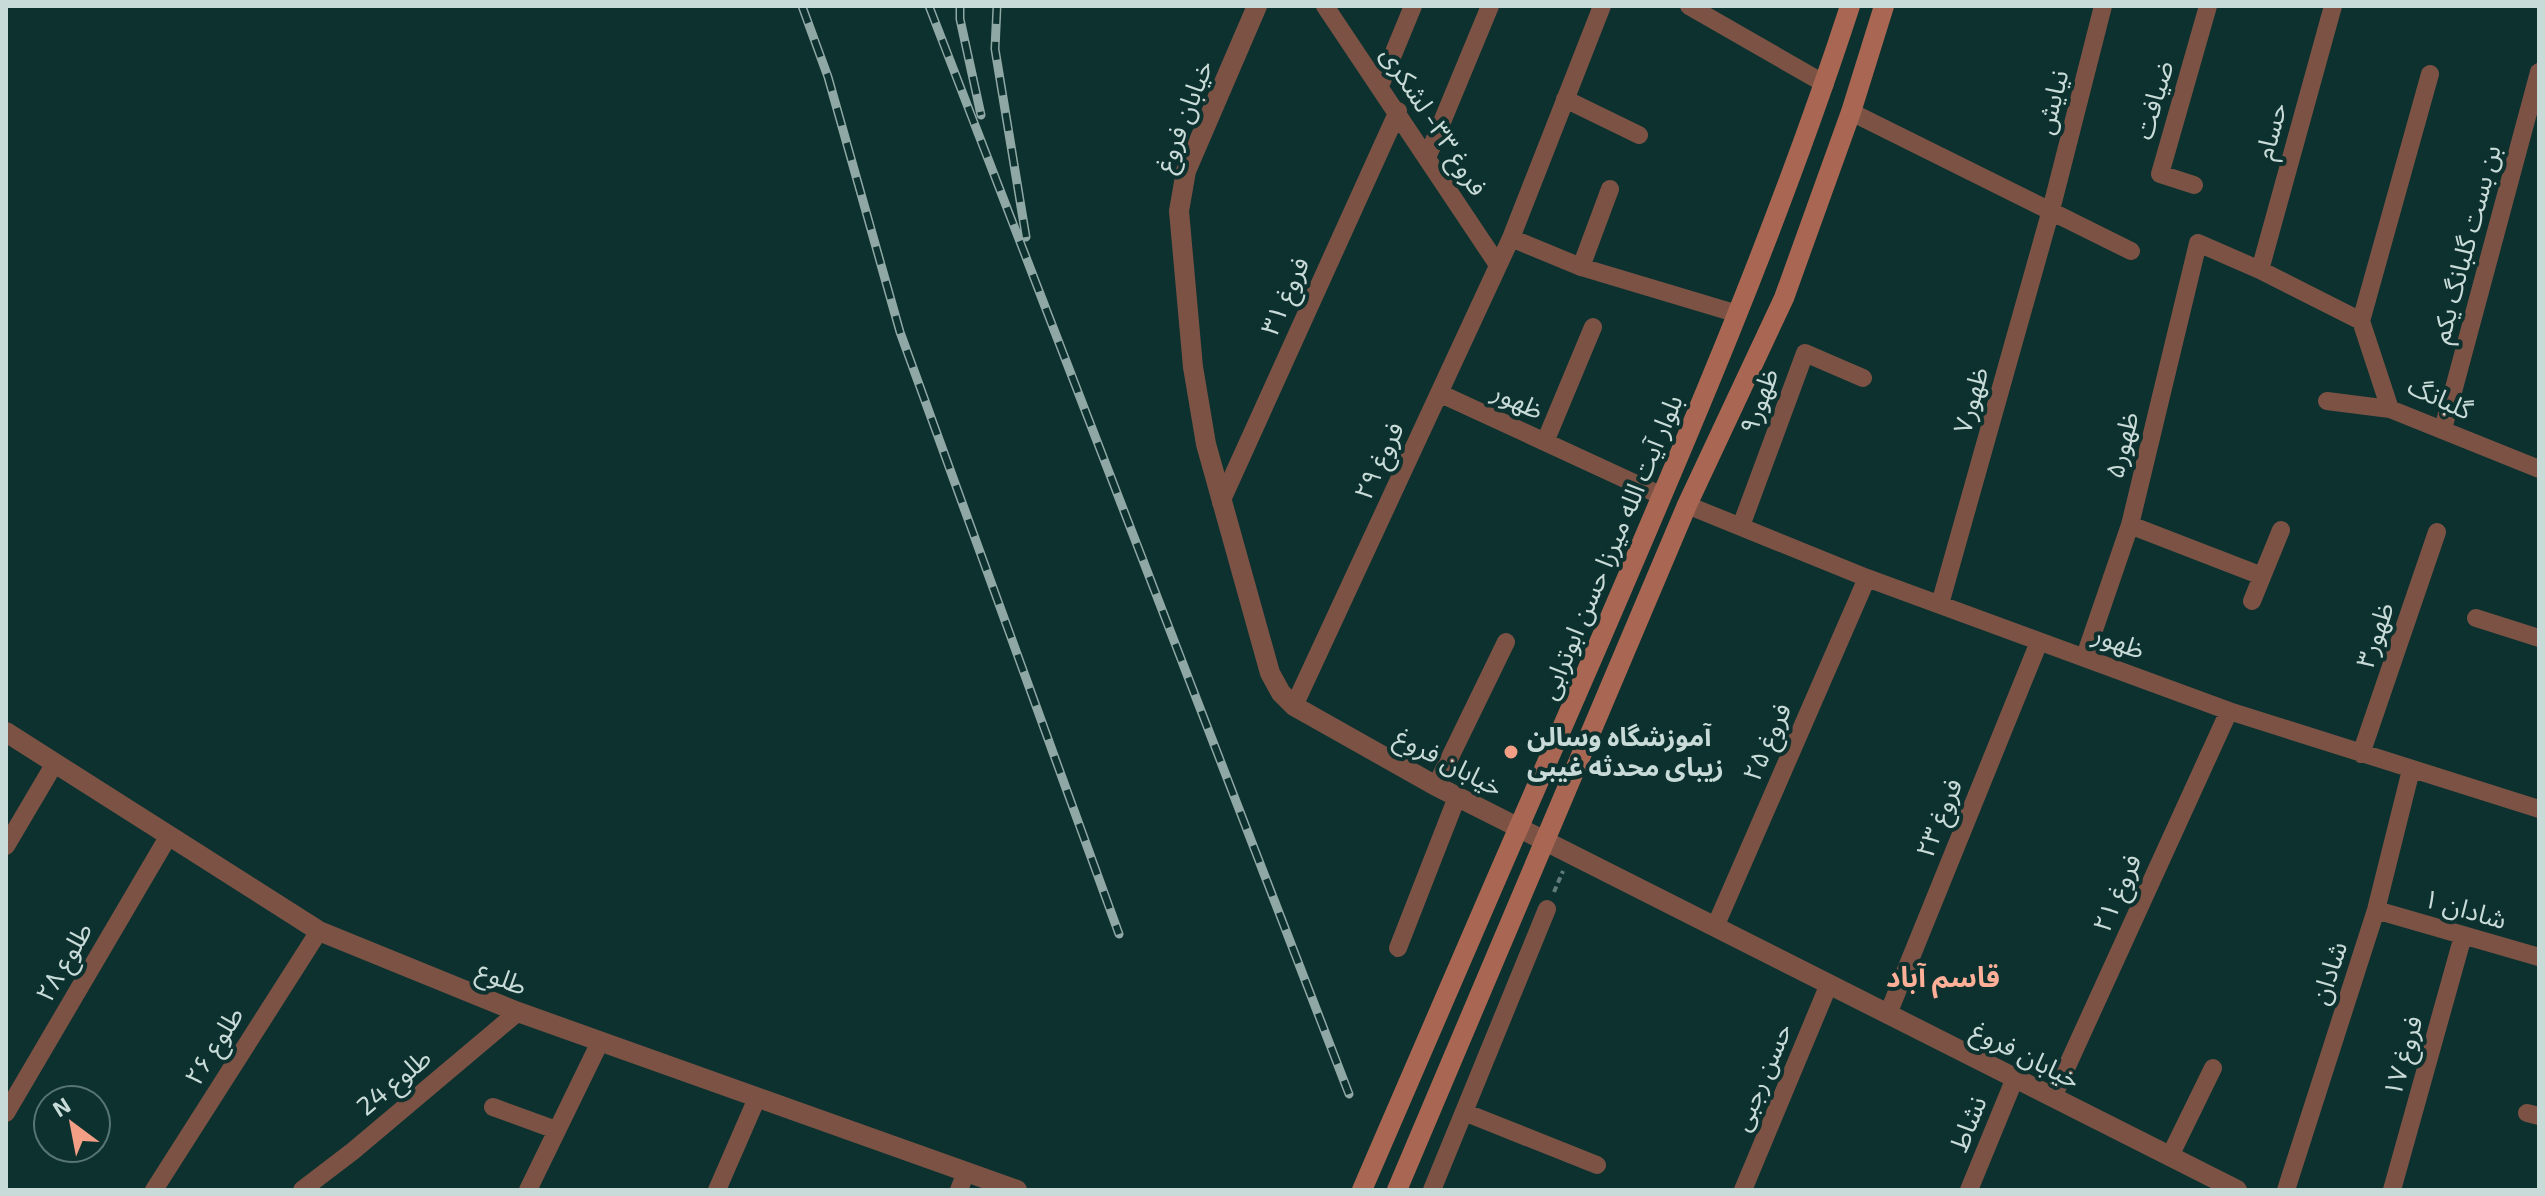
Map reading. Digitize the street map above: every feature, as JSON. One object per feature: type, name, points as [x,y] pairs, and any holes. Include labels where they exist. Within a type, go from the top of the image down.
[{"type":"main road","name":"بلوار آیت الله میرزا حسن ابوترابی","points":[[1362,1190],[1738,314],[1825,84],[1850,6]]},
{"type":"main road","name":"بلوار آیت الله میرزا حسن ابوترابی","points":[[1397,1190],[1687,505],[1784,298],[1851,112],[1884,6]]},
{"type":"street","name":"خیابان فروغ","points":[[1257,6],[1186,171],[1179,211],[1193,367],[1206,444],[1270,673],[1281,693],[1294,706],[1457,797],[2237,1190]]},
{"type":"street","name":"فروغ ۳۳- لشکری","points":[[1325,6],[1498,265]]},
{"type":"street","points":[[1380,86],[1413,6]]},
{"type":"street","points":[[1427,158],[1490,6]]},
{"type":"street","name":"فروغ ۲۹","points":[[1294,706],[1511,238],[1602,6]]},
{"type":"street","points":[[1689,6],[1825,84]]},
{"type":"street","name":"نيايش","points":[[2051,210],[2103,6]]},
{"type":"street","name":"ضیافت","points":[[2194,185],[2160,174],[2208,6]]},
{"type":"street","name":"حسام","points":[[2260,270],[2333,6]]},
{"type":"street","name":"بن بست گلبانگ یکم","points":[[2443,429],[2539,72]]},
{"type":"street","points":[[2260,270],[2361,321],[2430,74]]},
{"type":"street","points":[[1565,99],[1639,135]]},
{"type":"street","name":"فروغ ۳۱","points":[[1221,502],[1398,111]]},
{"type":"street","points":[[1851,112],[2131,251]]},
{"type":"street","points":[[1581,267],[1610,189]]},
{"type":"street","name":"ظهور۷","points":[[1940,604],[2051,210]]},
{"type":"street","points":[[1511,238],[1581,267],[1738,314]]},
{"type":"street","name":"ظهور۵","points":[[2085,656],[2130,525],[2198,243],[2260,270]]},
{"type":"street","name":"گلبانگ","points":[[2361,321],[2390,409],[2539,469]]},
{"type":"street","points":[[1545,442],[1593,327]]},
{"type":"street","name":"ظهور۹","points":[[1741,526],[1805,353],[1863,378]]},
{"type":"street","name":"ظهور","points":[[1439,393],[1662,496]]},
{"type":"street","points":[[2327,401],[2390,409]]},
{"type":"street","name":"ظهور","points":[[1687,505],[1867,578],[2229,711],[2539,809]]},
{"type":"street","points":[[2130,525],[2262,576]]},
{"type":"street","points":[[2252,601],[2281,530]]},
{"type":"street","name":"ظهور۳","points":[[2361,754],[2437,532]]},
{"type":"street","name":"فروغ ۲۵","points":[[1715,927],[1867,578]]},
{"type":"street","points":[[2476,618],[2539,638]]},
{"type":"street","points":[[1436,786],[1506,642]]},
{"type":"street","name":"فروغ ۲۳","points":[[1888,1014],[2039,642]]},
{"type":"street","name":"فروغ ۲۱","points":[[2053,1097],[2229,711]]},
{"type":"street","name":"طلوع","points":[[6,732],[319,931],[518,1012],[757,1098],[963,1181],[1017,1190]]},
{"type":"street","points":[[6,846],[55,763]]},
{"type":"street","name":"شادان","points":[[2286,1190],[2376,910],[2411,770]]},
{"type":"street","points":[[1398,948],[1457,797]]},
{"type":"street","name":"طلوع ۲۸","points":[[6,1113],[168,837]]},
{"type":"street","points":[[1432,1190],[1547,909]]},
{"type":"street","name":"شادان ۱","points":[[2376,910],[2539,957]]},
{"type":"street","name":"طلوع ۲۶","points":[[154,1190],[319,931]]},
{"type":"street","name":"فروغ ۱۷","points":[[2392,1190],[2463,936]]},
{"type":"street","points":[[1492,961],[1521,973]]},
{"type":"street","name":"حسن رجبی","points":[[1743,1190],[1829,984]]},
{"type":"street","name":"طلوع 24","points":[[302,1190],[518,1012]]},
{"type":"street","points":[[528,1190],[600,1042]]},
{"type":"street","points":[[2170,1156],[2213,1068]]},
{"type":"street","name":"نشاط","points":[[1969,1190],[2015,1078]]},
{"type":"street","points":[[717,1190],[757,1098]]},
{"type":"street","points":[[493,1107],[556,1130]]},
{"type":"street","points":[[1464,1112],[1597,1165]]},
{"type":"path","points":[[1547,909],[1570,854]]},
{"type":"railway","points":[[802,6],[828,77],[900,332],[1119,934]]},
{"type":"railway","points":[[929,6],[1349,1094]]},
{"type":"railway","points":[[960,6],[960,19],[981,115]]},
{"type":"railway","points":[[997,6],[995,49],[1026,237]]},
{"type":"place","name":"آموزشگاه وسالن زیبای محدثه غیبی","points":[[1511,752]]},
{"type":"district","name":"قاسم آباد","points":[[1943,977]]}]
